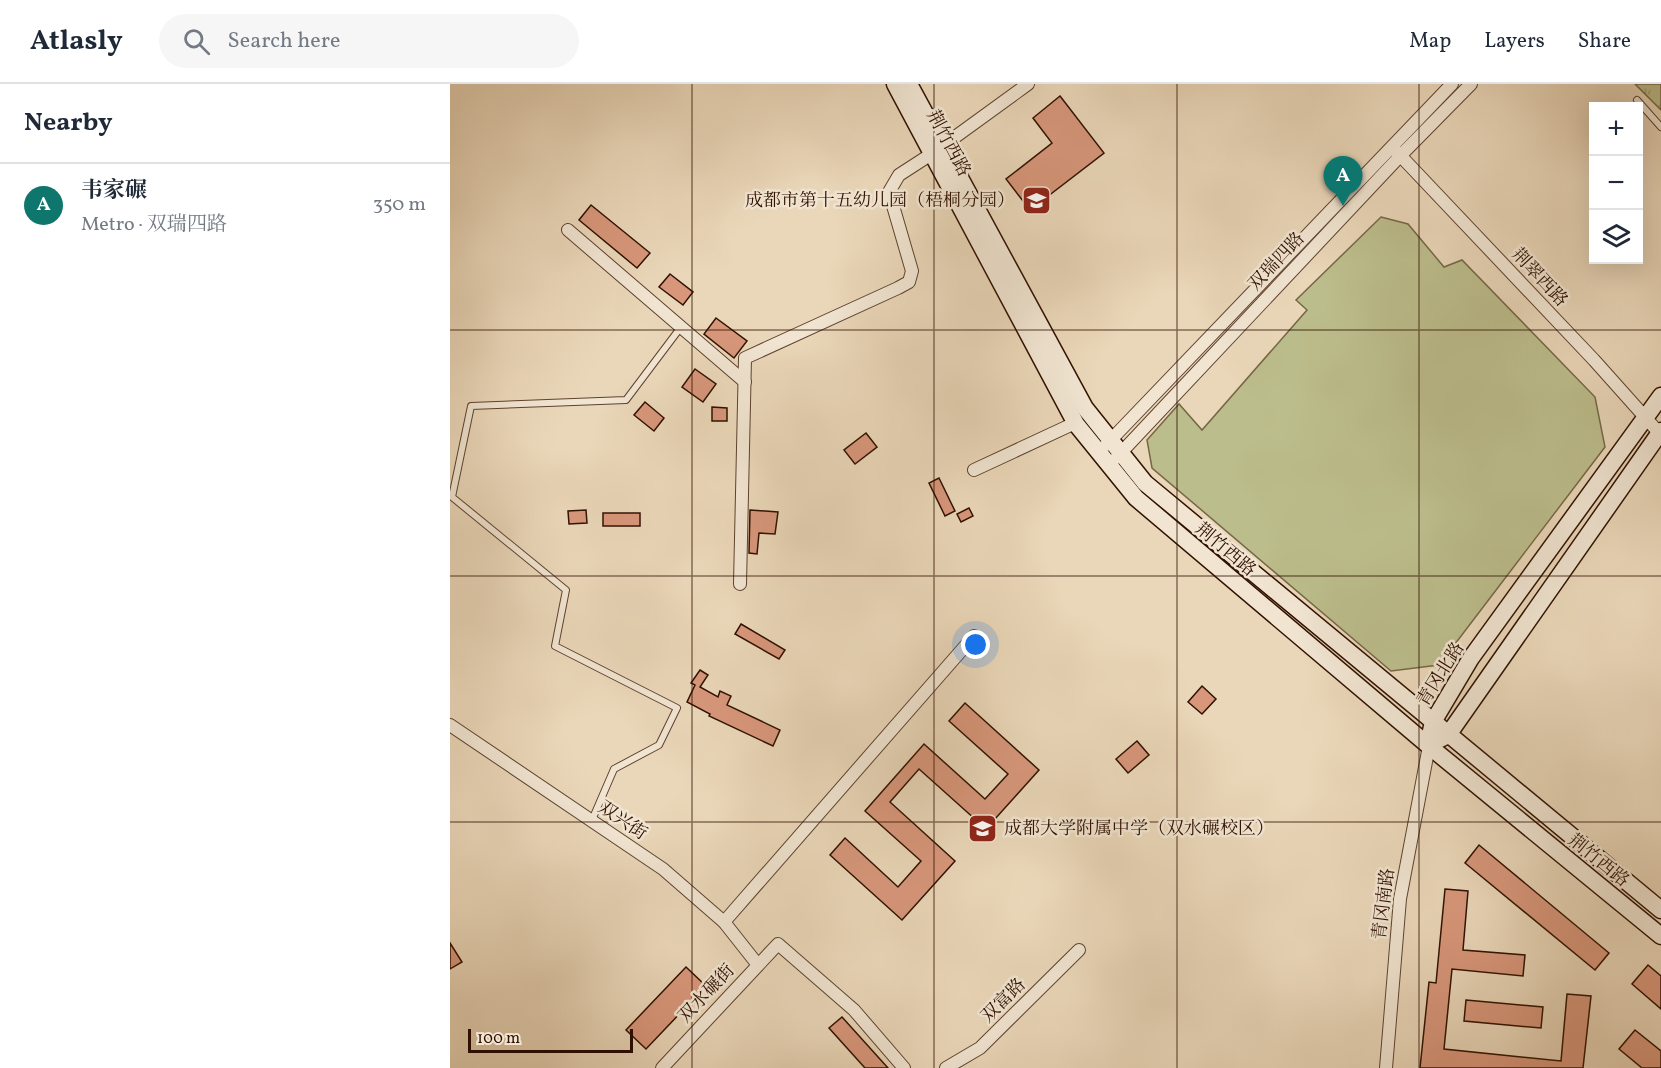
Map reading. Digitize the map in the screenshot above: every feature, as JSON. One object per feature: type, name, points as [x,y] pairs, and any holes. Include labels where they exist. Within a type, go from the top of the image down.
[{"type":"main road","name":"荆竹西路","points":[[895,84],[938,150],[1085,408],[1145,483],[1661,910]]},
{"type":"main road","name":"荆竹西路","points":[[909,84],[938,150],[1075,423],[1136,498],[1429,746],[1661,936]]},
{"type":"main road","name":"青冈北路","points":[[1429,746],[1432,722],[1471,658],[1661,396]]},
{"type":"main road","points":[[1429,746],[1448,735],[1660,433]]},
{"type":"street","points":[[740,584],[745,358],[909,282],[912,271],[889,192],[899,175],[938,150],[1028,84]]},
{"type":"street","name":"双瑞四路","points":[[1104,459],[1391,145],[1452,84]]},
{"type":"street","name":"双瑞四路","points":[[1116,446],[1471,84]]},
{"type":"street","name":"荆翠西路","points":[[1391,145],[1660,433]]},
{"type":"street","points":[[568,230],[745,382]]},
{"type":"street","points":[[974,470],[1075,423]]},
{"type":"street","points":[[724,922],[974,636]]},
{"type":"street","name":"双兴街","points":[[450,725],[663,869],[724,922],[758,964]]},
{"type":"street","name":"青冈南路","points":[[1386,1068],[1400,899],[1429,746]]},
{"type":"street","name":"双水碾街","points":[[662,1068],[778,944],[854,1010],[904,1068]]},
{"type":"street","name":"双富路","points":[[946,1068],[980,1048],[1079,950]]},
{"type":"lane","points":[[1637,100],[1661,127]]},
{"type":"lane","points":[[591,821],[614,769],[659,745],[677,708],[555,646],[566,590],[452,497],[471,406],[627,400],[681,327]]},
{"type":"green space","points":[[1635,84],[1661,84],[1661,110]]},
{"type":"green space","points":[[1381,217],[1408,224],[1444,267],[1462,260],[1595,397],[1605,447],[1439,665],[1391,671],[1152,468],[1147,440],[1179,404],[1202,430],[1307,310],[1296,300]]},
{"type":"building","points":[[1060,96],[1104,153],[1030,210],[1006,179],[1052,143],[1033,118]]},
{"type":"building","points":[[591,205],[650,253],[637,268],[579,220]]},
{"type":"building","points":[[670,274],[693,292],[683,305],[659,287]]},
{"type":"building","points":[[716,318],[747,341],[734,358],[704,334]]},
{"type":"building","points":[[695,369],[716,384],[703,402],[682,387]]},
{"type":"building","points":[[645,402],[664,418],[654,431],[634,415]]},
{"type":"building","points":[[712,407],[727,408],[727,421],[712,421]]},
{"type":"building","points":[[866,433],[877,447],[855,464],[844,450]]},
{"type":"building","points":[[939,478],[955,511],[945,516],[929,483]]},
{"type":"building","points":[[969,508],[973,516],[961,522],[957,514]]},
{"type":"building","points":[[586,510],[587,523],[569,524],[568,511]]},
{"type":"building","points":[[750,510],[778,512],[775,534],[759,533],[757,554],[749,553]]},
{"type":"building","points":[[603,513],[640,513],[640,526],[603,526]]},
{"type":"building","points":[[741,624],[785,650],[779,659],[735,634]]},
{"type":"building","points":[[700,670],[708,675],[700,687],[718,697],[720,691],[731,696],[727,705],[780,730],[773,746],[709,716],[710,714],[687,702],[695,685],[691,683]]},
{"type":"building","points":[[1202,686],[1216,699],[1202,714],[1188,702]]},
{"type":"building","points":[[965,703],[1039,770],[986,829],[919,769],[890,802],[955,861],[902,920],[830,855],[845,838],[898,887],[921,861],[865,811],[924,744],[985,799],[1008,774],[949,721]]},
{"type":"building","points":[[1137,741],[1149,755],[1128,773],[1116,759]]},
{"type":"building","points":[[1479,845],[1609,953],[1595,970],[1465,863]]},
{"type":"building","points":[[1445,889],[1468,891],[1463,950],[1525,955],[1523,976],[1452,969],[1444,1049],[1561,1061],[1567,994],[1591,996],[1583,1068],[1420,1068],[1429,982],[1436,983]]},
{"type":"building","points":[[450,943],[462,962],[450,969]]},
{"type":"building","points":[[1648,965],[1661,976],[1661,1009],[1632,984]]},
{"type":"building","points":[[686,967],[706,986],[646,1049],[626,1030]]},
{"type":"building","points":[[1466,1000],[1543,1007],[1541,1028],[1464,1021]]},
{"type":"building","points":[[842,1017],[888,1068],[865,1068],[829,1028]]},
{"type":"building","points":[[1635,1030],[1661,1051],[1661,1068],[1642,1068],[1619,1049]]},
{"type":"place","name":"成都市第十五幼儿园（梧桐分园）","points":[[1036,200]]},
{"type":"place","name":"韦家碾","points":[[1343,206]]},
{"type":"place","name":"成都大学附属中学（双水碾校区）","points":[[983,828]]}]
